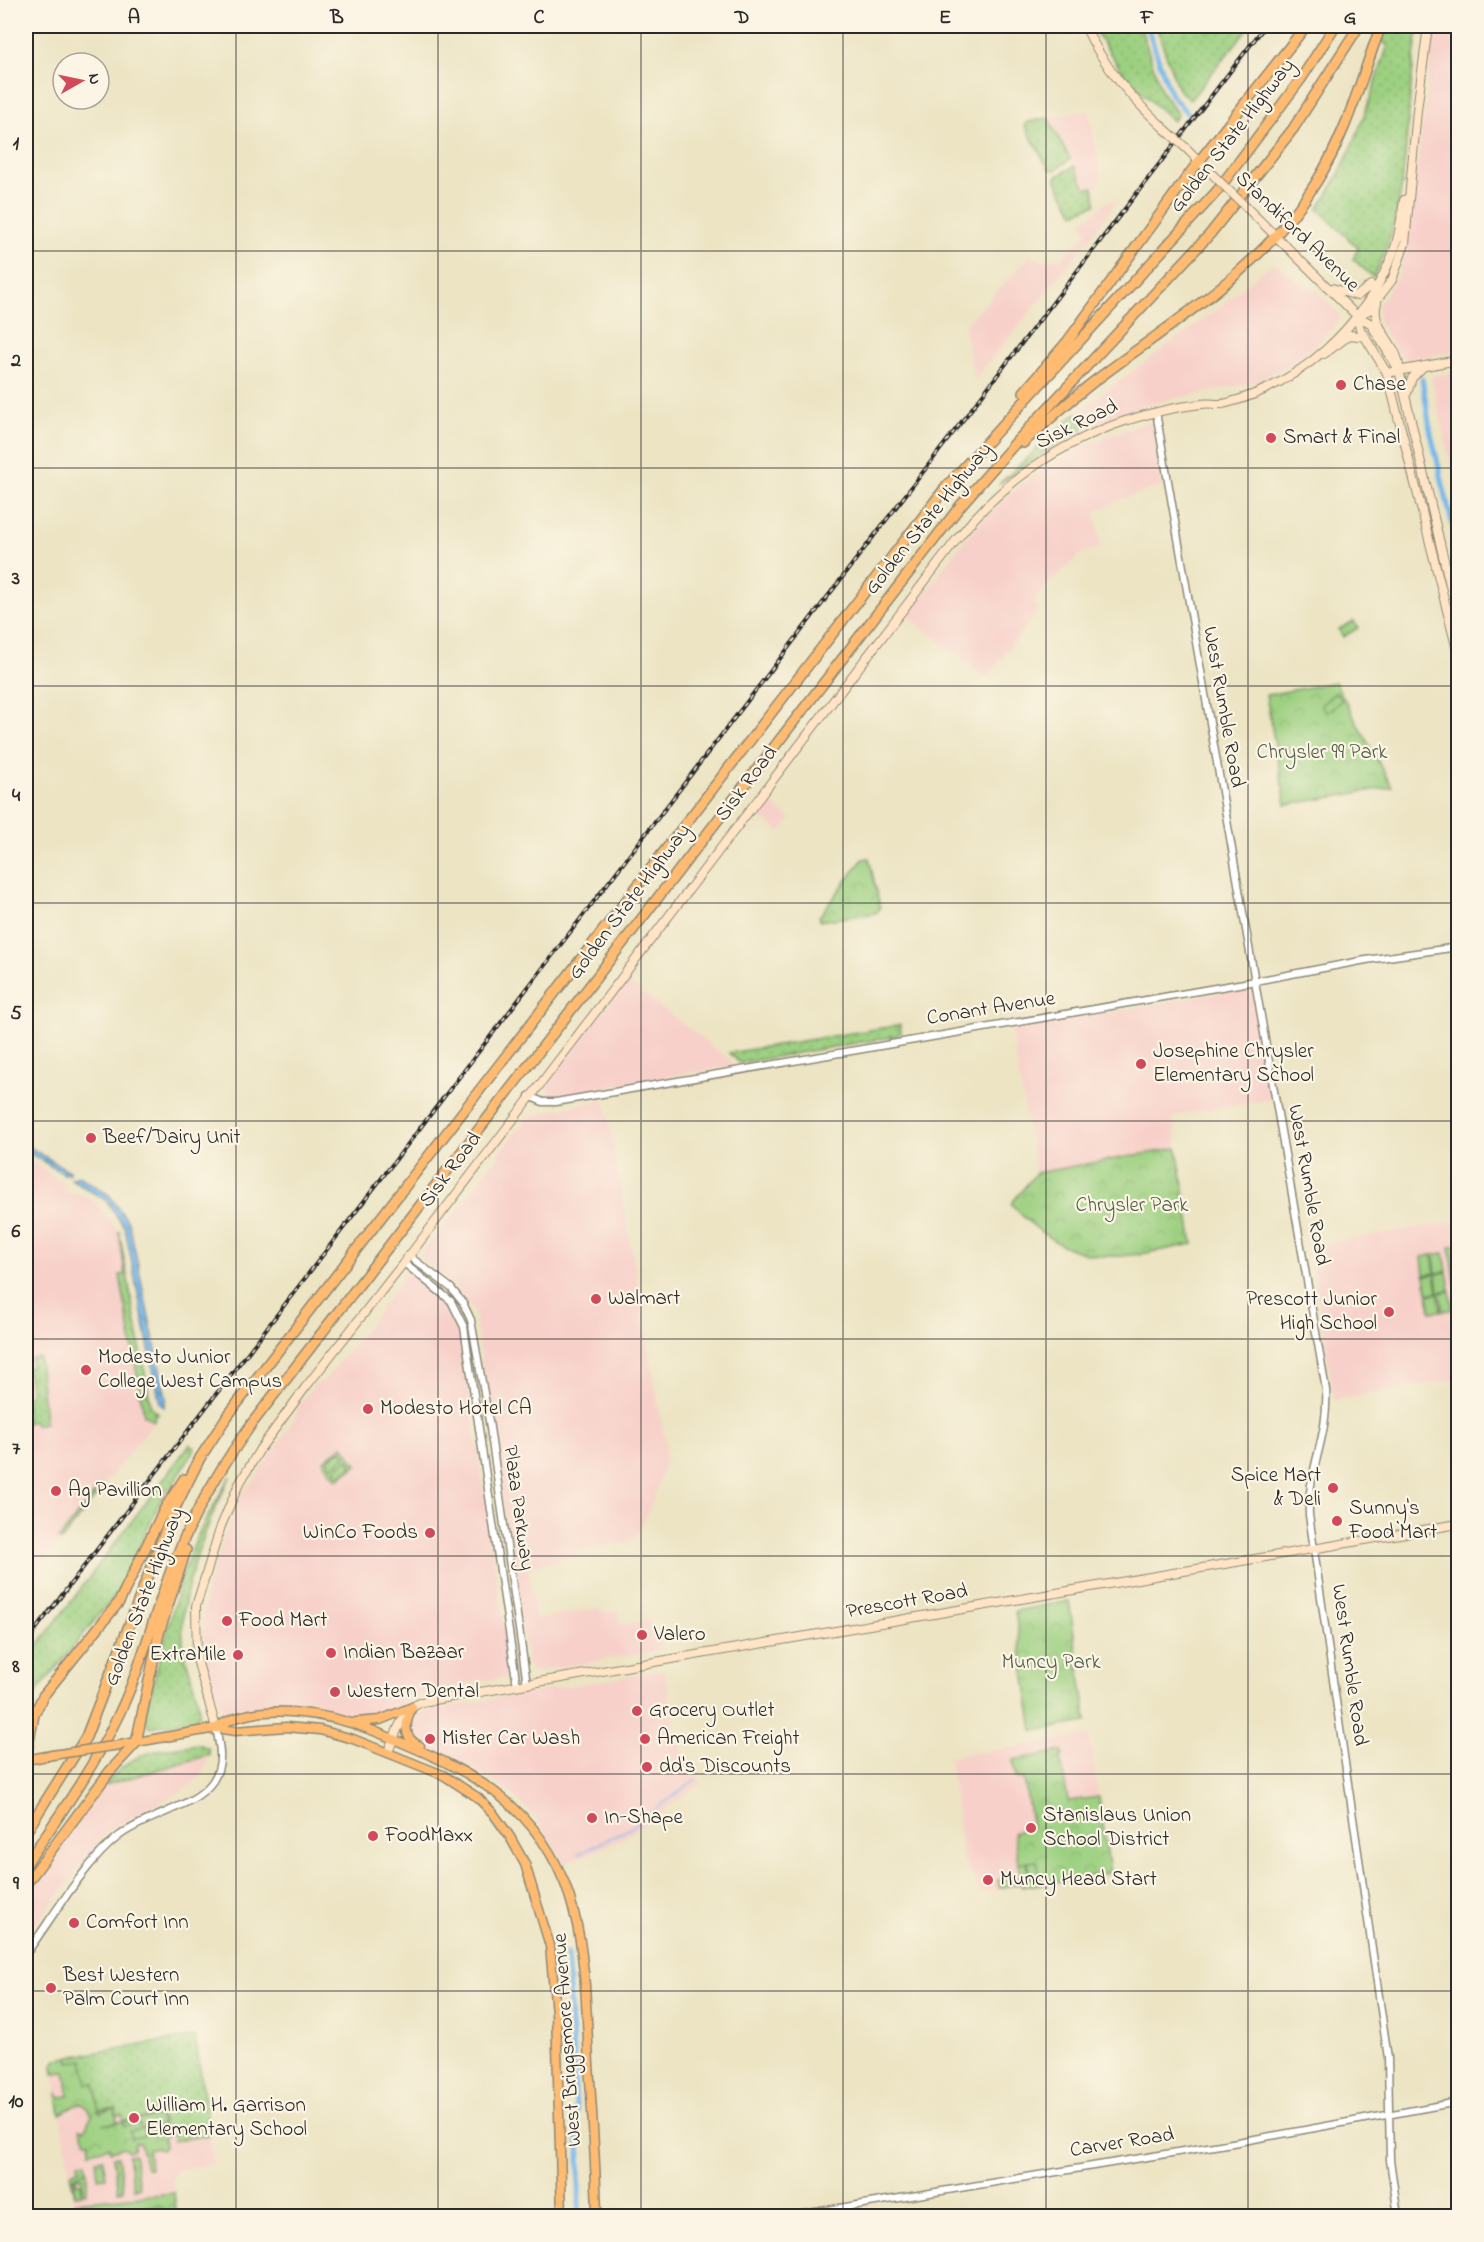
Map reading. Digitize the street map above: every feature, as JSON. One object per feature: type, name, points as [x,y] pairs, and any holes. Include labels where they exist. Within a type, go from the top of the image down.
[{"type":"highway","points":[[945,487],[981,439],[1067,342],[1199,161],[1306,26]]},
{"type":"highway","name":"Golden State Highway","points":[[26,1832],[86,1737],[156,1552],[200,1458],[226,1418],[945,487],[1217,191],[1301,79],[1335,26]]},
{"type":"highway","name":"Golden State Highway","points":[[26,1864],[80,1786],[118,1716],[175,1561],[193,1519],[218,1474],[253,1422],[854,640],[977,485],[1210,234],[1293,129],[1359,26]]},
{"type":"highway","points":[[977,485],[1077,395],[1214,295],[1275,235],[1316,184],[1334,151],[1381,26]]},
{"type":"highway","points":[[26,1884],[110,1772],[136,1743],[159,1633],[192,1533],[253,1422]]},
{"type":"highway","points":[[26,1758],[34,1715],[43,1696],[119,1602],[170,1500],[200,1458]]},
{"type":"main road","name":"Standiford Avenue","points":[[1085,26],[1112,73],[1131,97],[1330,287],[1357,316],[1370,323],[1399,370],[1458,619]]},
{"type":"main road","name":"Sisk Road","points":[[1357,316],[1369,310],[1392,280],[1402,256],[1409,220],[1411,202],[1408,198],[1428,26]]},
{"type":"main road","name":"Sisk Road","points":[[216,1728],[199,1670],[195,1629],[197,1599],[220,1526],[238,1486],[272,1432],[980,513],[1014,481],[1053,454],[1098,431],[1156,412],[1203,403],[1219,405],[1252,395],[1289,378],[1320,355],[1357,316],[1389,263],[1398,234],[1404,200],[1408,198]]},
{"type":"main road","points":[[1330,287],[1352,296],[1364,293],[1381,270],[1398,234]]},
{"type":"main road","points":[[1379,296],[1375,317],[1399,359],[1399,370]]},
{"type":"main road","name":"Standiford Avenue","points":[[1357,316],[1366,337],[1387,373],[1458,654]]},
{"type":"main road","points":[[1320,355],[1329,352],[1350,335],[1366,337]]},
{"type":"main road","points":[[1387,373],[1458,360]]},
{"type":"main road","points":[[1406,397],[1412,378],[1424,365]]},
{"type":"main road","name":"Prescott Road","points":[[412,1707],[422,1702],[1458,1524]]},
{"type":"main road","points":[[344,1720],[380,1720],[412,1707]]},
{"type":"main road","points":[[388,1752],[403,1717],[412,1707]]},
{"type":"main road","points":[[412,1707],[406,1726],[410,1740],[447,1758],[468,1774]]},
{"type":"main road","name":"West Briggsmore Avenue","points":[[216,1728],[227,1720],[264,1713],[313,1715],[344,1720],[468,1774],[504,1800],[534,1831],[559,1871],[574,1907],[583,1957],[597,2217]]},
{"type":"main road","name":"West Briggsmore Avenue","points":[[26,1758],[136,1743],[216,1728],[235,1731],[279,1727],[320,1730],[388,1752],[443,1775],[477,1797],[510,1837],[531,1880],[548,1936],[554,1978],[562,2217]]},
{"type":"street","name":"West Rumble Road","points":[[1156,412],[1166,457],[1171,505],[1208,721],[1256,981],[1326,1390],[1326,1426],[1309,1493],[1315,1550],[1388,2058],[1391,2171],[1398,2217]]},
{"type":"street","name":"Conant Avenue","points":[[529,1096],[543,1102],[556,1102],[1366,960],[1458,947]]},
{"type":"street","name":"Plaza Parkway","points":[[407,1259],[451,1288],[464,1303],[471,1320],[489,1421],[527,1684]]},
{"type":"street","name":"Plaza Parkway","points":[[407,1259],[451,1301],[464,1327],[517,1686]]},
{"type":"street","points":[[26,1954],[92,1865],[118,1837],[132,1827],[204,1791],[220,1767],[221,1755],[216,1728]]},
{"type":"street","name":"Carver Road","points":[[791,2217],[1458,2102]]},
{"type":"shaded area","points":[[1435,26],[1458,26],[1458,351],[1405,360],[1400,356],[1378,321],[1378,306],[1399,274],[1407,247]]},
{"type":"shaded area","points":[[1087,111],[1101,175],[1100,186],[1086,189],[1048,118]]},
{"type":"shaded area","points":[[1118,199],[1091,237],[974,380],[964,327],[1029,257],[1041,260],[1062,259],[1087,232],[1082,222],[1106,203]]},
{"type":"shaded area","points":[[1277,264],[1303,286],[1317,291],[1339,314],[1340,319],[1319,342],[1290,364],[1252,383],[1144,405],[1084,427],[1076,413],[1214,312],[1270,265]]},
{"type":"shaded area","points":[[1458,372],[1458,478],[1454,479],[1431,377]]},
{"type":"shaded area","points":[[1148,422],[1152,425],[1162,486],[1119,500],[1095,512],[1101,548],[1083,552],[1048,585],[1033,602],[1040,608],[986,678],[910,618],[909,613],[969,535],[1008,496],[1033,476],[1088,443]]},
{"type":"shaded area","points":[[766,799],[791,819],[782,830],[779,831],[757,814]]},
{"type":"shaded area","points":[[627,981],[736,1065],[555,1096],[549,1094],[547,1084]]},
{"type":"shaded area","name":"Josephine Chrysler Elementary School","points":[[1246,988],[1252,993],[1271,1099],[1173,1116],[1177,1148],[1036,1173],[1011,1030]]},
{"type":"shaded area","points":[[605,1099],[666,1447],[665,1462],[653,1500],[637,1536],[628,1542],[574,1551],[578,1557],[528,1566],[536,1619],[601,1608],[602,1613],[618,1611],[620,1625],[648,1620],[657,1633],[661,1650],[532,1672],[528,1668],[474,1313],[456,1287],[421,1259],[421,1254],[478,1184],[488,1167],[498,1159],[498,1154],[528,1116]]},
{"type":"shaded area","name":"Modesto Junior College West Campus","points":[[26,1158],[67,1185],[64,1192],[83,1195],[96,1203],[119,1231],[153,1409],[148,1415],[154,1421],[26,1587]]},
{"type":"shaded area","name":"Prescott Junior High School","points":[[1458,1221],[1458,1379],[1334,1400],[1310,1246]]},
{"type":"shaded area","points":[[411,1272],[445,1299],[456,1316],[461,1336],[511,1676],[423,1692],[395,1710],[379,1717],[266,1705],[222,1709],[206,1664],[202,1624],[208,1584],[234,1510],[242,1492],[254,1480],[296,1417],[300,1404],[315,1384],[323,1382],[372,1321],[406,1273]]},
{"type":"shaded area","points":[[664,1670],[677,1742],[702,1784],[621,1840],[564,1864],[538,1822],[518,1799],[467,1765],[420,1745],[411,1734],[411,1724],[423,1711]]},
{"type":"shaded area","name":"Stanislaus Union School District","points":[[1089,1735],[1110,1873],[982,1892],[963,1859],[949,1757]]},
{"type":"shaded area","points":[[209,1755],[202,1775],[184,1790],[133,1816],[106,1833],[26,1937],[26,1894],[105,1785]]},
{"type":"shaded area","name":"William H. Garrison Elementary School","points":[[195,2036],[214,2164],[177,2170],[172,2177],[174,2193],[74,2202],[53,2065],[58,2059]]},
{"type":"green space","points":[[1092,26],[1140,26],[1162,92],[1178,115],[1173,121],[1127,79]]},
{"type":"green space","points":[[1156,26],[1250,26],[1190,100],[1178,89]]},
{"type":"green space","points":[[1386,26],[1419,26],[1402,186],[1396,218],[1373,277],[1353,259],[1358,248],[1318,209],[1341,171],[1366,109],[1388,45],[1380,41]]},
{"type":"green space","points":[[1048,118],[1070,159],[1055,170],[1049,169],[1025,126],[1028,122]]},
{"type":"green space","points":[[1074,166],[1086,188],[1093,187],[1096,204],[1074,213],[1056,177]]},
{"type":"green space","points":[[1076,413],[1084,427],[1082,430],[1053,446],[999,484]]},
{"type":"green space","points":[[1354,621],[1358,628],[1343,637],[1339,629]]},
{"type":"green space","name":"Chrysler 99 Park","points":[[1335,682],[1392,787],[1286,805],[1266,695]]},
{"type":"green space","points":[[1336,692],[1342,700],[1327,713],[1321,705]]},
{"type":"green space","points":[[869,858],[880,907],[876,913],[820,921],[819,917],[863,859]]},
{"type":"green space","points":[[900,1025],[901,1032],[897,1036],[740,1063],[729,1053]]},
{"type":"green space","name":"Chrysler Park","points":[[1177,1148],[1193,1244],[1139,1254],[1094,1255],[1074,1250],[1054,1240],[1033,1225],[1011,1204],[1036,1173]]},
{"type":"green space","points":[[119,1231],[151,1407],[159,1414],[155,1413],[154,1421],[144,1415],[120,1275],[125,1274]]},
{"type":"green space","points":[[1458,1246],[1458,1299],[1450,1247]]},
{"type":"green space","points":[[1444,1253],[1447,1271],[1436,1273],[1434,1255]]},
{"type":"green space","points":[[1432,1255],[1435,1273],[1424,1275],[1422,1257]]},
{"type":"green space","points":[[1447,1272],[1450,1290],[1439,1292],[1437,1274]]},
{"type":"green space","points":[[1435,1274],[1438,1292],[1428,1294],[1425,1276]]},
{"type":"green space","points":[[1450,1291],[1453,1309],[1443,1311],[1440,1293]]},
{"type":"green space","points":[[1438,1293],[1441,1311],[1431,1312],[1428,1295]]},
{"type":"green space","points":[[39,1357],[45,1423],[35,1425],[34,1421],[26,1423],[26,1397],[31,1394],[27,1368],[31,1367],[31,1358]]},
{"type":"green space","points":[[190,1444],[195,1448],[172,1487],[166,1489],[119,1590],[36,1693],[26,1714],[26,1661]]},
{"type":"green space","points":[[343,1446],[357,1465],[337,1480],[323,1461]]},
{"type":"green space","points":[[341,1450],[346,1456],[332,1467],[327,1460]]},
{"type":"green space","points":[[348,1459],[353,1466],[339,1476],[335,1470]]},
{"type":"green space","points":[[230,1476],[196,1557],[185,1601],[183,1643],[199,1714],[195,1720],[150,1727],[147,1723],[146,1709],[183,1572],[199,1533]]},
{"type":"green space","points":[[100,1486],[102,1488],[61,1541],[59,1539]]},
{"type":"green space","name":"Muncy Park","points":[[1069,1601],[1087,1722],[1033,1731],[1015,1611]]},
{"type":"green space","points":[[198,1744],[208,1748],[209,1755],[105,1785],[126,1764],[136,1758],[158,1751]]},
{"type":"green space","points":[[1062,1751],[1063,1756],[1060,1757],[1068,1801],[1099,1797],[1110,1873],[1022,1887],[1020,1883],[999,1888],[998,1880],[1039,1876],[1037,1861],[1018,1864],[1014,1832],[1032,1828],[1024,1779],[1016,1778],[1013,1760]]},
{"type":"green space","points":[[1037,1861],[1039,1876],[1031,1878],[1028,1862]]},
{"type":"green space","points":[[1027,1862],[1029,1878],[1021,1879],[1018,1864]]},
{"type":"green space","points":[[195,2036],[210,2135],[174,2141],[173,2135],[164,2136],[161,2116],[123,2121],[122,2115],[117,2116],[116,2108],[99,2110],[95,2083],[87,2084],[69,2063],[68,2057]]},
{"type":"green space","points":[[68,2057],[69,2062],[83,2060],[87,2084],[95,2083],[99,2112],[115,2109],[117,2122],[102,2125],[161,2115],[165,2147],[162,2150],[157,2148],[148,2150],[150,2168],[146,2168],[140,2143],[135,2143],[134,2150],[128,2151],[125,2147],[110,2151],[109,2147],[90,2152],[90,2141],[86,2141],[80,2128],[85,2129],[92,2114],[81,2102],[60,2114],[57,2093],[61,2097],[69,2096],[65,2072],[54,2073],[53,2065],[58,2059]]},
{"type":"green space","points":[[159,2116],[161,2126],[143,2128],[144,2136],[131,2138],[130,2131],[141,2129],[140,2124],[124,2126],[123,2123]]},
{"type":"green space","points":[[134,2154],[139,2188],[134,2189],[128,2155]]},
{"type":"green space","points":[[118,2156],[123,2190],[118,2191],[113,2157]]},
{"type":"green space","points":[[103,2159],[106,2177],[98,2178],[96,2160]]},
{"type":"green space","points":[[86,2161],[87,2170],[72,2178],[75,2195],[70,2174],[79,2169],[78,2162]]},
{"type":"green space","points":[[87,2170],[87,2193],[84,2193],[81,2177],[76,2179],[77,2183],[81,2183],[82,2194],[75,2195],[75,2179],[72,2178]]},
{"type":"green space","points":[[174,2193],[177,2216],[76,2216],[74,2202]]},
{"type":"green space","points":[[159,2205],[164,2209],[165,2216],[143,2216],[144,2207]]},
{"type":"water","points":[[26,1145],[70,1173],[64,1174],[26,1151]]},
{"type":"water","points":[[79,1176],[109,1195],[129,1223],[166,1398],[164,1407],[160,1403],[125,1228],[107,1201],[71,1179]]},
{"type":"waterway","points":[[1147,26],[1171,95],[1189,115]]},
{"type":"waterway","points":[[1422,379],[1431,434],[1458,548]]},
{"type":"waterway","points":[[578,1854],[629,1829],[695,1780]]},
{"type":"waterway","points":[[567,1953],[579,2156],[579,2216]]},
{"type":"railway","points":[[26,1642],[1265,26]]},
{"type":"place","name":"Chase","points":[[1341,385]]},
{"type":"place","name":"Smart & Final","points":[[1271,438]]},
{"type":"place","name":"Josephine Chrysler Elementary School","points":[[1141,1064]]},
{"type":"place","name":"Beef/Dairy Unit","points":[[91,1138]]},
{"type":"place","name":"Walmart","points":[[596,1299]]},
{"type":"place","name":"Prescott Junior High School","points":[[1389,1312]]},
{"type":"place","name":"Modesto Junior College West Campus","points":[[86,1370]]},
{"type":"place","name":"Modesto Hotel CA","points":[[368,1409]]},
{"type":"place","name":"Spice Mart & Deli","points":[[1333,1488]]},
{"type":"place","name":"Ag Pavillion","points":[[56,1491]]},
{"type":"place","name":"Sunny's Food Mart","points":[[1337,1521]]},
{"type":"place","name":"WinCo Foods","points":[[430,1533]]},
{"type":"place","name":"Food Mart","points":[[227,1621]]},
{"type":"place","name":"Valero","points":[[642,1635]]},
{"type":"place","name":"Indian Bazaar","points":[[331,1653]]},
{"type":"place","name":"ExtraMile","points":[[238,1655]]},
{"type":"place","name":"Western Dental","points":[[335,1692]]},
{"type":"place","name":"Grocery Outlet","points":[[637,1711]]},
{"type":"place","name":"Mister Car Wash","points":[[430,1739]]},
{"type":"place","name":"American Freight","points":[[645,1739]]},
{"type":"place","name":"dd's Discounts","points":[[647,1767]]},
{"type":"place","name":"In-Shape","points":[[592,1818]]},
{"type":"place","name":"Stanislaus Union School District","points":[[1031,1828]]},
{"type":"place","name":"FoodMaxx","points":[[373,1836]]},
{"type":"place","name":"Muncy Head Start","points":[[988,1880]]},
{"type":"place","name":"Comfort Inn","points":[[74,1923]]},
{"type":"place","name":"Best Western Palm Court Inn","points":[[51,1988]]},
{"type":"place","name":"William H. Garrison Elementary School","points":[[134,2118]]}]
